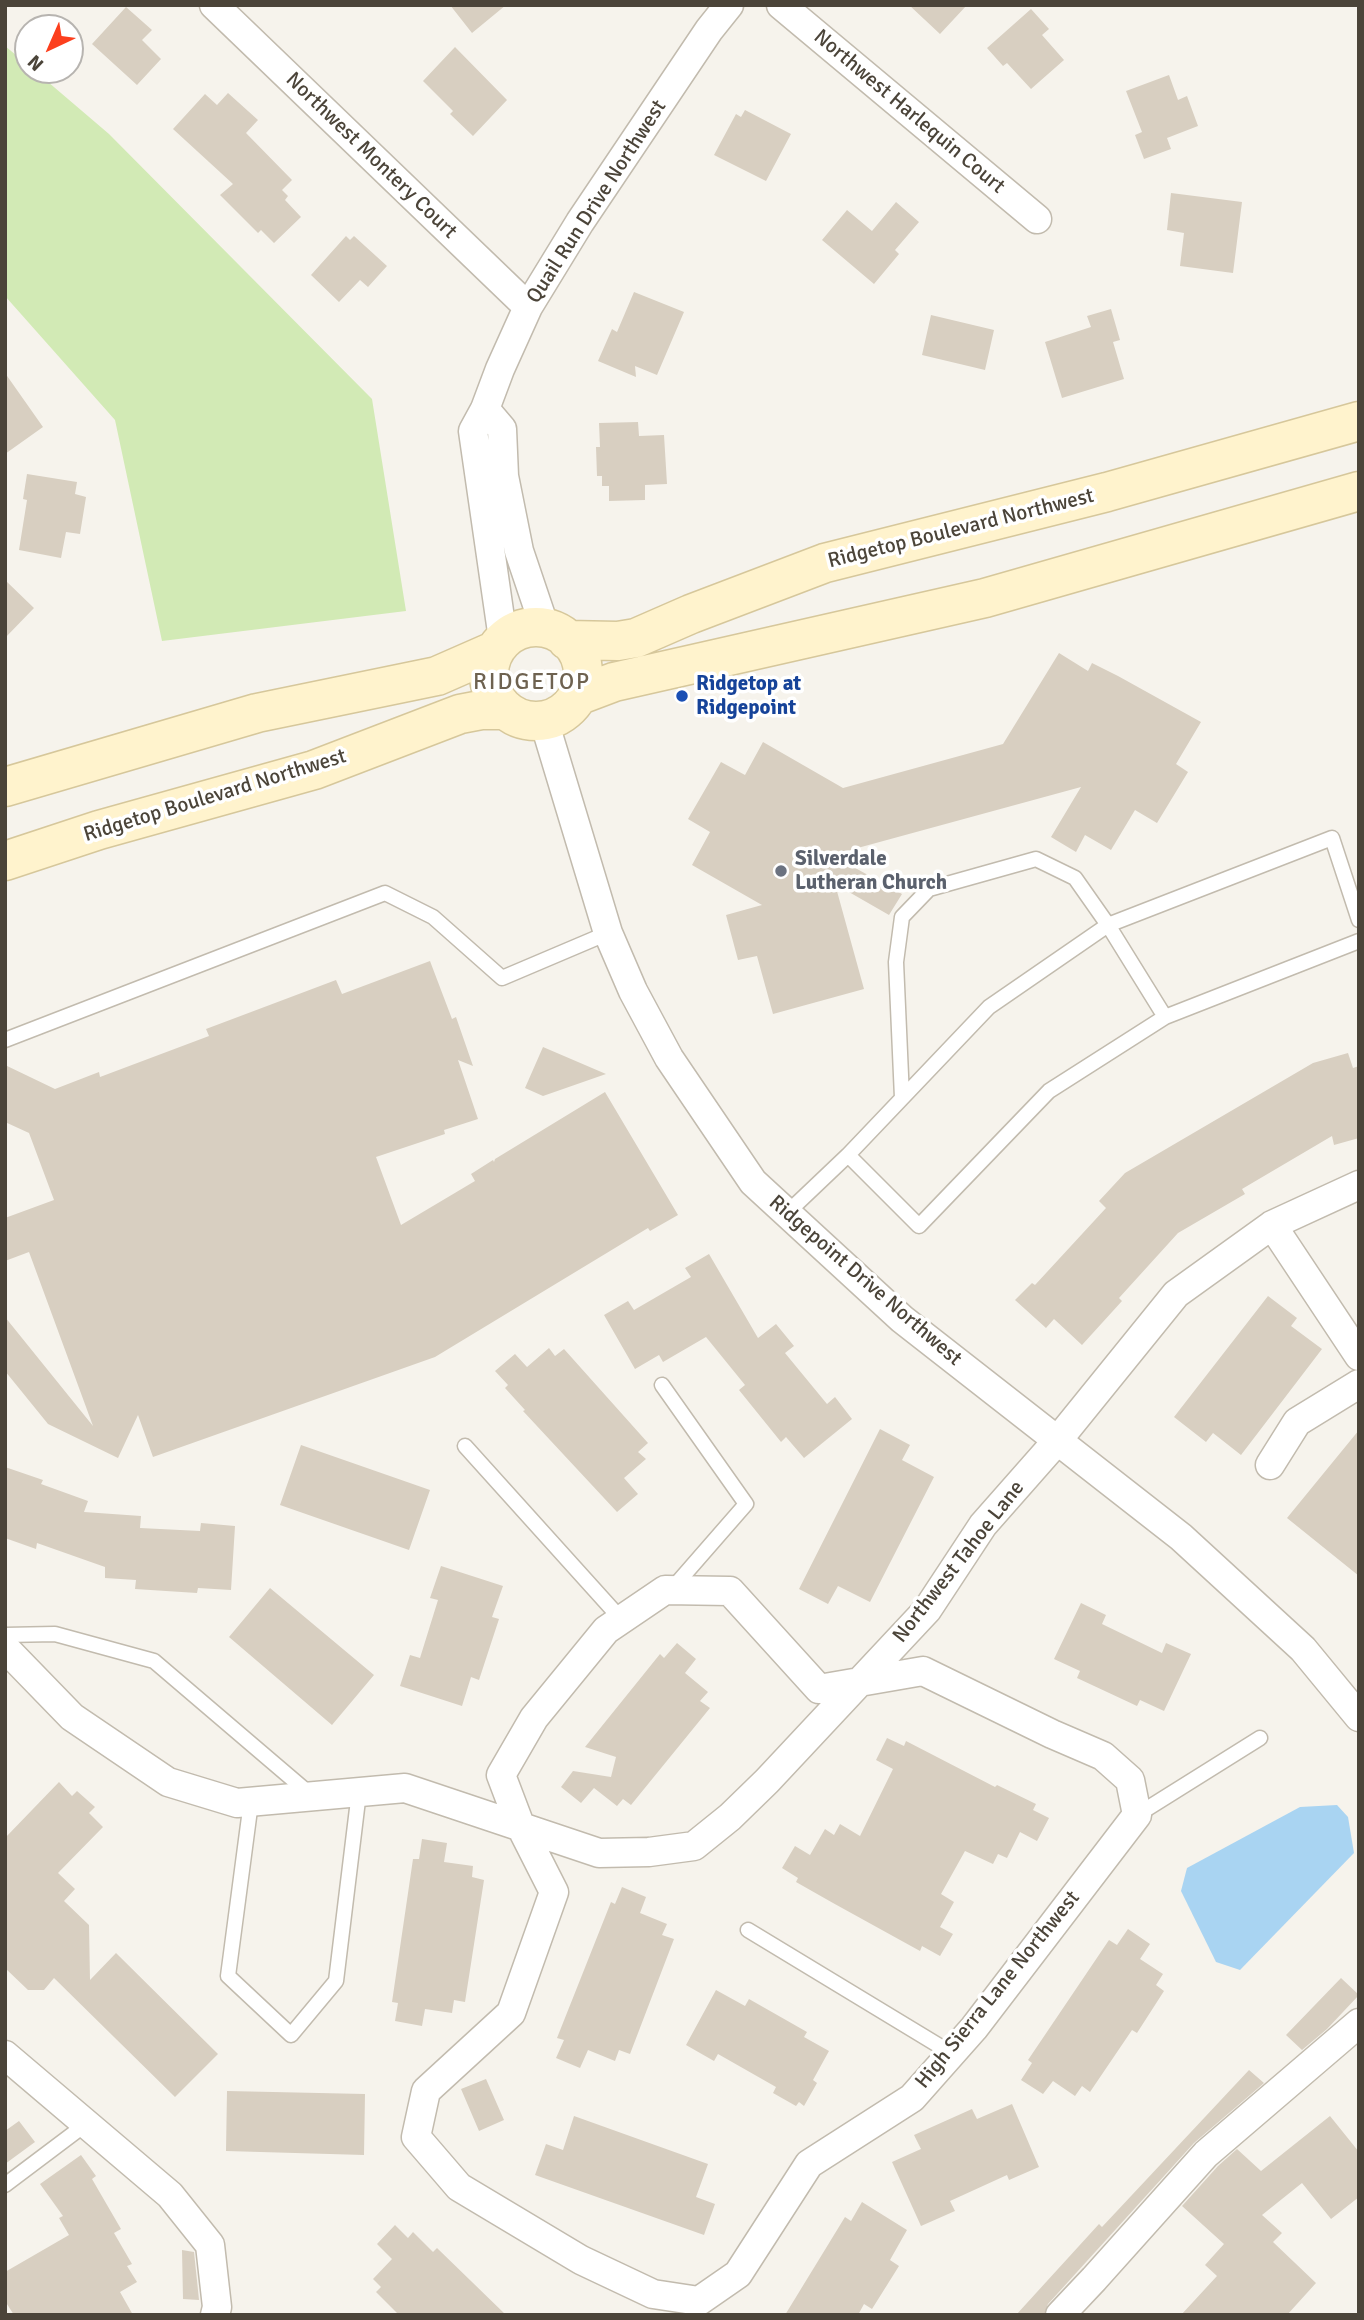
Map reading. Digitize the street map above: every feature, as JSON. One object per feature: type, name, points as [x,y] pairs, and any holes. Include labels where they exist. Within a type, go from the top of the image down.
[{"type":"main road","name":"Ridgetop Boulevard Northwest","points":[[556,634],[618,641],[636,638],[825,563],[1107,492],[1359,421]]},
{"type":"main road","points":[[577,696],[597,687],[635,677],[985,598],[1359,491]]},
{"type":"main road","points":[[5,787],[257,713],[437,676],[499,645],[516,631],[530,627],[556,634],[573,644],[583,675],[572,705],[559,715],[544,721],[527,721],[505,710],[493,695],[489,680],[489,666],[499,645]]},
{"type":"main road","name":"Ridgetop Boulevard Northwest","points":[[5,861],[99,830],[314,770],[460,714],[481,710],[505,710]]},
{"type":"street","name":"Northwest Montery Court","points":[[215,5],[528,307]]},
{"type":"street","name":"Quail Run Drive Northwest","points":[[499,645],[473,431],[528,307],[580,222],[709,30],[729,5]]},
{"type":"street","name":"Northwest Harlequin Court","points":[[781,5],[1037,219]]},
{"type":"street","points":[[485,409],[502,429],[503,476],[519,551],[556,634]]},
{"type":"street","name":"Ridgepoint Drive Northwest","points":[[544,721],[608,933],[634,991],[668,1058],[753,1182],[902,1319],[1181,1537],[1303,1649],[1359,1717]]},
{"type":"street","name":"Northwest Tahoe Lane","points":[[861,1682],[928,1610],[983,1525],[1056,1441],[1176,1294],[1272,1225],[1359,1185]]},
{"type":"street","points":[[1272,1225],[1359,1356]]},
{"type":"street","points":[[1270,1465],[1297,1422],[1359,1384]]},
{"type":"street","points":[[520,1825],[501,1775],[534,1718],[606,1630],[665,1590],[730,1591],[819,1689],[923,1671],[1103,1756],[1130,1780],[1137,1815]]},
{"type":"street","points":[[5,1648],[72,1717],[168,1782],[237,1803],[405,1788],[599,1853],[649,1852],[694,1846],[730,1817],[861,1682]]},
{"type":"street","name":"High Sierra Lane Northwest","points":[[520,1825],[554,1892],[511,2013],[426,2091],[416,2137],[459,2187],[580,2260],[680,2307],[699,2301],[738,2274],[809,2164],[912,2098],[974,2028],[1137,1815]]},
{"type":"street","points":[[1060,2315],[1206,2154],[1359,2024]]},
{"type":"street","points":[[5,2055],[170,2195],[210,2245],[217,2307],[215,2315]]},
{"type":"lane","points":[[787,1213],[848,1155],[989,1007],[1108,925],[1332,838],[1359,920]]},
{"type":"lane","points":[[902,1098],[896,962],[902,917],[929,889],[1036,859],[1075,878],[1108,925],[1165,1017]]},
{"type":"lane","points":[[5,1040],[386,893],[433,918],[502,978],[608,933]]},
{"type":"lane","points":[[848,1155],[919,1226],[1049,1091],[1165,1017],[1359,941]]},
{"type":"lane","points":[[662,1385],[746,1504],[671,1590]]},
{"type":"lane","points":[[465,1446],[621,1619]]},
{"type":"lane","points":[[5,1635],[55,1634],[154,1661],[313,1796]]},
{"type":"lane","points":[[1137,1815],[1260,1738]]},
{"type":"lane","points":[[251,1802],[228,1976],[291,2035],[335,1981],[359,1792]]},
{"type":"lane","points":[[748,1930],[951,2053]]},
{"type":"lane","points":[[5,2185],[86,2124]]},
{"type":"green space","points":[[5,46],[14,53],[14,84],[50,84],[109,134],[372,399],[406,611],[162,641],[115,420],[5,296]]},
{"type":"water","points":[[1337,1805],[1348,1817],[1354,1853],[1240,1970],[1216,1962],[1181,1891],[1187,1868],[1300,1807]]},
{"type":"building","points":[[450,5],[506,5],[472,33]]},
{"type":"building","points":[[909,5],[967,5],[940,34]]},
{"type":"building","points":[[126,7],[152,30],[142,40],[161,59],[137,85],[92,44]]},
{"type":"building","points":[[1031,9],[1049,29],[1042,35],[1064,60],[1031,89],[1007,63],[1003,66],[987,48]]},
{"type":"building","points":[[455,47],[507,100],[473,136],[450,114],[453,111],[423,81]]},
{"type":"building","points":[[1169,75],[1178,100],[1187,96],[1198,126],[1167,138],[1171,149],[1144,159],[1135,135],[1142,132],[1126,91]]},
{"type":"building","points":[[228,93],[258,120],[246,133],[292,180],[282,190],[288,196],[285,200],[301,217],[274,243],[261,230],[258,233],[220,195],[233,184],[173,129],[205,94],[217,105]]},
{"type":"building","points":[[745,110],[791,134],[766,181],[714,155],[736,114],[741,117]]},
{"type":"building","points":[[1171,193],[1242,202],[1233,273],[1180,266],[1184,233],[1167,230]]},
{"type":"building","points":[[896,202],[919,222],[895,250],[899,254],[874,284],[822,240],[847,210],[872,231]]},
{"type":"building","points":[[346,236],[350,240],[354,236],[387,266],[368,287],[360,280],[339,302],[311,275]]},
{"type":"building","points":[[634,292],[684,312],[657,375],[635,366],[636,377],[598,361],[612,329],[617,332]]},
{"type":"building","points":[[1111,309],[1120,340],[1113,342],[1124,379],[1062,398],[1045,342],[1091,327],[1087,316]]},
{"type":"building","points":[[931,315],[994,330],[985,370],[922,355]]},
{"type":"building","points":[[5,373],[43,427],[5,454]]},
{"type":"building","points":[[638,422],[639,436],[664,435],[667,484],[645,485],[645,500],[609,501],[609,486],[602,486],[602,476],[597,476],[599,423]]},
{"type":"building","points":[[27,474],[77,482],[75,494],[86,497],[80,534],[66,532],[61,558],[19,550],[27,500],[23,499]]},
{"type":"building","points":[[5,580],[34,608],[5,638]]},
{"type":"building","name":"Silverdale Lutheran Church","points":[[1059,653],[1088,671],[1092,663],[1201,722],[1176,764],[1188,772],[1157,823],[1135,810],[1111,850],[1085,835],[1076,852],[1051,837],[1081,787],[832,855],[902,894],[889,915],[835,884],[864,989],[773,1014],[757,956],[738,960],[726,915],[762,905],[692,865],[710,832],[688,819],[721,762],[745,775],[763,742],[843,788],[1003,744]]},
{"type":"building","points":[[430,961],[452,1019],[456,1017],[473,1066],[458,1060],[478,1119],[444,1130],[445,1134],[376,1157],[401,1225],[475,1181],[471,1174],[605,1092],[678,1215],[650,1231],[648,1228],[435,1357],[153,1457],[138,1415],[118,1458],[48,1424],[5,1371],[5,1317],[93,1426],[29,1252],[5,1261],[5,1218],[54,1200],[29,1133],[5,1122],[5,1065],[55,1089],[99,1072],[100,1077],[209,1036],[206,1029],[336,980],[342,994]]},
{"type":"building","points":[[543,1047],[606,1074],[543,1096],[525,1088]]},
{"type":"building","points":[[1348,1053],[1353,1068],[1359,1066],[1359,1138],[1334,1145],[1332,1136],[1242,1189],[1245,1194],[1178,1233],[1119,1298],[1122,1301],[1082,1345],[1054,1319],[1046,1328],[1015,1300],[1032,1283],[1035,1285],[1106,1208],[1099,1201],[1125,1173],[1313,1063]]},
{"type":"building","points":[[709,1254],[758,1338],[776,1324],[794,1346],[785,1353],[827,1404],[835,1397],[852,1419],[804,1458],[786,1437],[781,1442],[739,1390],[745,1385],[706,1337],[663,1362],[659,1355],[635,1369],[604,1315],[628,1301],[634,1310],[691,1277],[685,1268]]},
{"type":"building","points":[[1268,1296],[1297,1318],[1291,1326],[1322,1349],[1241,1455],[1213,1433],[1206,1442],[1174,1417]]},
{"type":"building","points":[[549,1348],[555,1356],[564,1349],[648,1443],[638,1452],[646,1459],[624,1478],[638,1494],[617,1512],[523,1411],[525,1410],[505,1388],[508,1385],[495,1371],[515,1354],[527,1367]]},
{"type":"building","points":[[880,1429],[910,1445],[902,1460],[934,1477],[870,1602],[838,1586],[828,1604],[799,1589]]},
{"type":"building","points":[[1359,1430],[1359,1576],[1287,1518]]},
{"type":"building","points":[[301,1445],[430,1490],[409,1550],[280,1505]]},
{"type":"building","points":[[5,1467],[43,1480],[41,1484],[88,1501],[84,1512],[141,1516],[140,1528],[200,1531],[201,1523],[235,1526],[231,1590],[198,1588],[197,1593],[135,1589],[136,1580],[105,1578],[105,1567],[37,1543],[36,1549],[5,1538]]},
{"type":"building","points":[[441,1566],[503,1586],[492,1617],[499,1619],[479,1680],[471,1677],[462,1706],[400,1686],[410,1655],[420,1658],[438,1600],[430,1598]]},
{"type":"building","points":[[270,1588],[374,1675],[332,1725],[229,1637]]},
{"type":"building","points":[[1081,1603],[1106,1615],[1102,1624],[1162,1653],[1166,1643],[1191,1654],[1164,1711],[1140,1700],[1137,1706],[1077,1678],[1080,1671],[1054,1659]]},
{"type":"building","points":[[677,1643],[696,1659],[685,1673],[708,1692],[700,1701],[710,1708],[631,1805],[623,1799],[617,1806],[594,1788],[581,1803],[561,1787],[573,1771],[611,1777],[616,1757],[585,1747],[660,1654],[664,1658]]},
{"type":"building","points":[[887,1738],[904,1746],[906,1741],[995,1787],[997,1785],[1036,1804],[1033,1810],[1049,1818],[1037,1841],[1020,1832],[1007,1858],[998,1854],[993,1864],[965,1851],[941,1894],[954,1902],[940,1927],[953,1934],[940,1956],[922,1946],[920,1951],[833,1903],[796,1882],[798,1878],[782,1868],[795,1846],[810,1855],[825,1829],[834,1835],[840,1824],[860,1836],[893,1769],[876,1760]]},
{"type":"building","points":[[59,1782],[72,1796],[77,1791],[95,1807],[89,1813],[103,1827],[58,1873],[75,1889],[64,1901],[89,1925],[90,1980],[116,1953],[218,2054],[175,2097],[54,1978],[44,1990],[28,1990],[5,1968],[5,1838]]},
{"type":"building","points":[[422,1839],[447,1843],[444,1862],[473,1866],[472,1877],[484,1880],[465,2002],[454,2000],[452,2013],[425,2009],[422,2026],[395,2021],[398,2003],[392,2002],[413,1859],[419,1859]]},
{"type":"building","points":[[622,1887],[646,1897],[640,1913],[667,1924],[662,1935],[674,1939],[630,2054],[619,2050],[615,2061],[588,2050],[580,2068],[556,2058],[564,2040],[557,2038],[611,1902],[615,1904]]},
{"type":"building","points":[[1128,1929],[1150,1944],[1140,1959],[1163,1974],[1156,1985],[1164,1991],[1137,2033],[1132,2030],[1090,2092],[1082,2086],[1075,2096],[1053,2081],[1043,2094],[1021,2080],[1032,2063],[1028,2060],[1109,1940],[1117,1945]]},
{"type":"building","points":[[1341,1978],[1359,1995],[1327,2029],[1302,2050],[1286,2035]]},
{"type":"building","points":[[716,1990],[745,2006],[749,1999],[807,2032],[804,2037],[829,2051],[813,2080],[817,2083],[804,2106],[799,2102],[796,2106],[773,2093],[776,2087],[718,2054],[714,2061],[686,2045]]},
{"type":"building","points":[[1249,2070],[1264,2083],[1194,2143],[1048,2304],[1044,2315],[1016,2315],[1099,2224],[1102,2227]]},
{"type":"building","points":[[486,2079],[504,2120],[479,2131],[461,2089]]},
{"type":"building","points":[[227,2091],[365,2094],[364,2155],[226,2151]]},
{"type":"building","points":[[1012,2104],[1039,2167],[1009,2180],[1007,2175],[950,2201],[955,2211],[921,2226],[892,2162],[921,2149],[914,2135],[972,2109],[977,2119]]},
{"type":"building","points":[[574,2116],[708,2164],[696,2197],[715,2204],[704,2235],[535,2175],[546,2144],[563,2150]]},
{"type":"building","points":[[1330,2116],[1359,2152],[1359,2197],[1331,2219],[1302,2183],[1262,2215],[1282,2233],[1273,2242],[1316,2283],[1287,2315],[1181,2315],[1217,2276],[1205,2265],[1224,2244],[1182,2206],[1237,2149],[1261,2171]]},
{"type":"building","points":[[19,2121],[35,2142],[5,2164],[5,2131]]},
{"type":"building","points":[[81,2155],[96,2176],[92,2179],[121,2229],[114,2233],[132,2264],[127,2266],[137,2282],[120,2292],[133,2315],[14,2315],[5,2301],[5,2272],[69,2235],[59,2218],[63,2216],[40,2184]]},
{"type":"building","points":[[862,2202],[907,2230],[890,2260],[899,2266],[872,2309],[864,2304],[858,2315],[785,2315],[845,2217],[851,2221]]},
{"type":"building","points":[[395,2225],[408,2238],[413,2232],[433,2252],[437,2248],[506,2315],[399,2315],[376,2292],[381,2287],[373,2279],[392,2259],[377,2244]]},
{"type":"building","points":[[182,2250],[194,2252],[199,2300],[183,2299]]},
{"type":"place","name":"Ridgetop at Ridgepoint","points":[[682,696]]},
{"type":"place","name":"Silverdale Lutheran Church","points":[[781,871]]},
{"type":"district","name":"RIDGETOP","points":[[532,683]]}]
